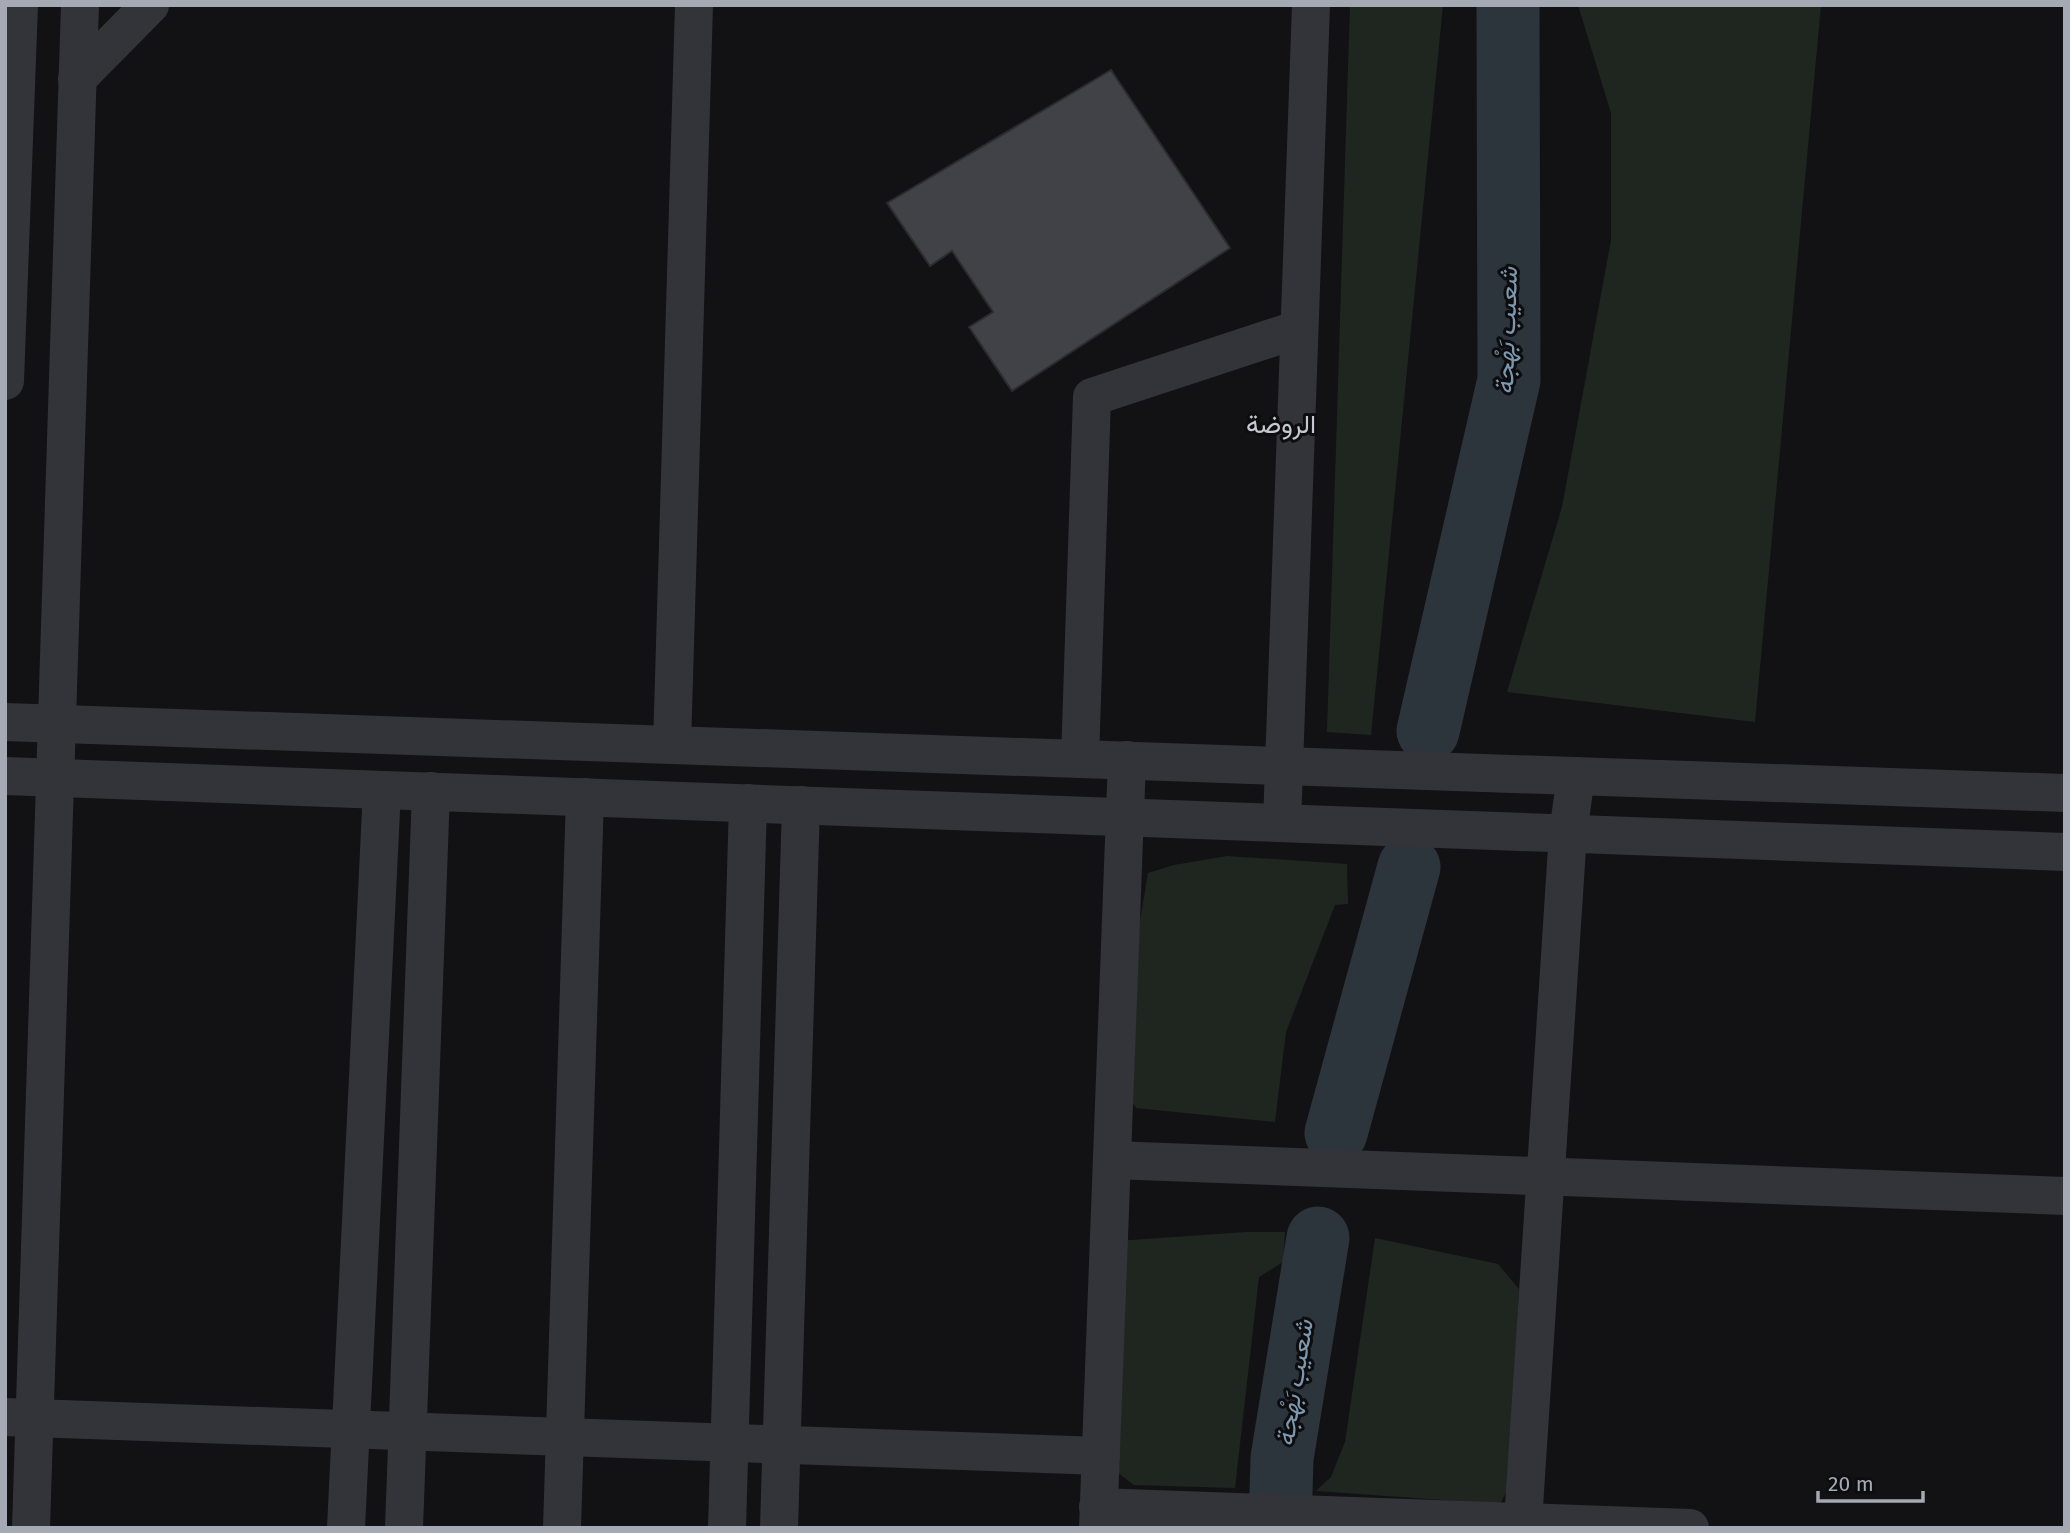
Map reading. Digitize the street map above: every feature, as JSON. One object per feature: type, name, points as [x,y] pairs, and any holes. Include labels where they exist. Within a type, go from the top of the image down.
[{"type":"street","points":[[5,381],[9,195],[19,5]]},
{"type":"street","points":[[31,1528],[20,1417],[56,777],[80,5]]},
{"type":"street","points":[[77,79],[150,5]]},
{"type":"street","points":[[673,745],[694,5]]},
{"type":"street","points":[[1282,823],[1311,5]]},
{"type":"street","points":[[9,195],[72,224]]},
{"type":"street","points":[[8,246],[72,224]]},
{"type":"street","points":[[1080,759],[1092,397],[1299,329]]},
{"type":"street","points":[[5,722],[2065,793]]},
{"type":"street","points":[[1127,760],[1098,1518],[1245,1512],[1425,1523],[1523,1522],[1689,1528]]},
{"type":"street","points":[[5,775],[2065,852]]},
{"type":"street","points":[[1523,1522],[1569,833],[1576,776]]},
{"type":"street","points":[[346,1528],[382,790]]},
{"type":"street","points":[[404,1528],[431,792]]},
{"type":"street","points":[[562,1528],[585,797]]},
{"type":"street","points":[[727,1528],[748,803]]},
{"type":"street","points":[[779,1528],[801,805]]},
{"type":"street","points":[[1112,1160],[2065,1196]]},
{"type":"street","points":[[20,1417],[1101,1456]]},
{"type":"shaded area","points":[[1350,5],[1443,5],[1371,735],[1327,732]]},
{"type":"shaded area","points":[[1578,5],[1821,5],[1755,722],[1507,692],[1562,507],[1611,240],[1611,113]]},
{"type":"shaded area","points":[[1227,856],[1347,864],[1348,904],[1335,905],[1286,1032],[1275,1122],[1136,1108],[1131,1101],[1121,1034],[1148,873],[1174,865]]},
{"type":"shaded area","points":[[1285,1232],[1283,1262],[1259,1277],[1235,1488],[1134,1485],[1113,1469],[1117,1241]]},
{"type":"shaded area","points":[[1375,1238],[1498,1264],[1519,1289],[1508,1489],[1500,1504],[1316,1491],[1331,1477],[1345,1442]]},
{"type":"building","points":[[1111,70],[1230,248],[1012,391],[969,327],[993,312],[952,251],[930,266],[887,203]]},
{"type":"waterway","name":"شعيب بَهْجة","points":[[1428,731],[1509,380],[1508,5]]},
{"type":"waterway","name":"شعيب بَهْجة","points":[[1336,1133],[1409,867]]},
{"type":"waterway","name":"شعيب بَهْجة","points":[[1280,1528],[1282,1458],[1318,1238]]},
{"type":"district","name":"الروضة","points":[[1281,424]]}]
